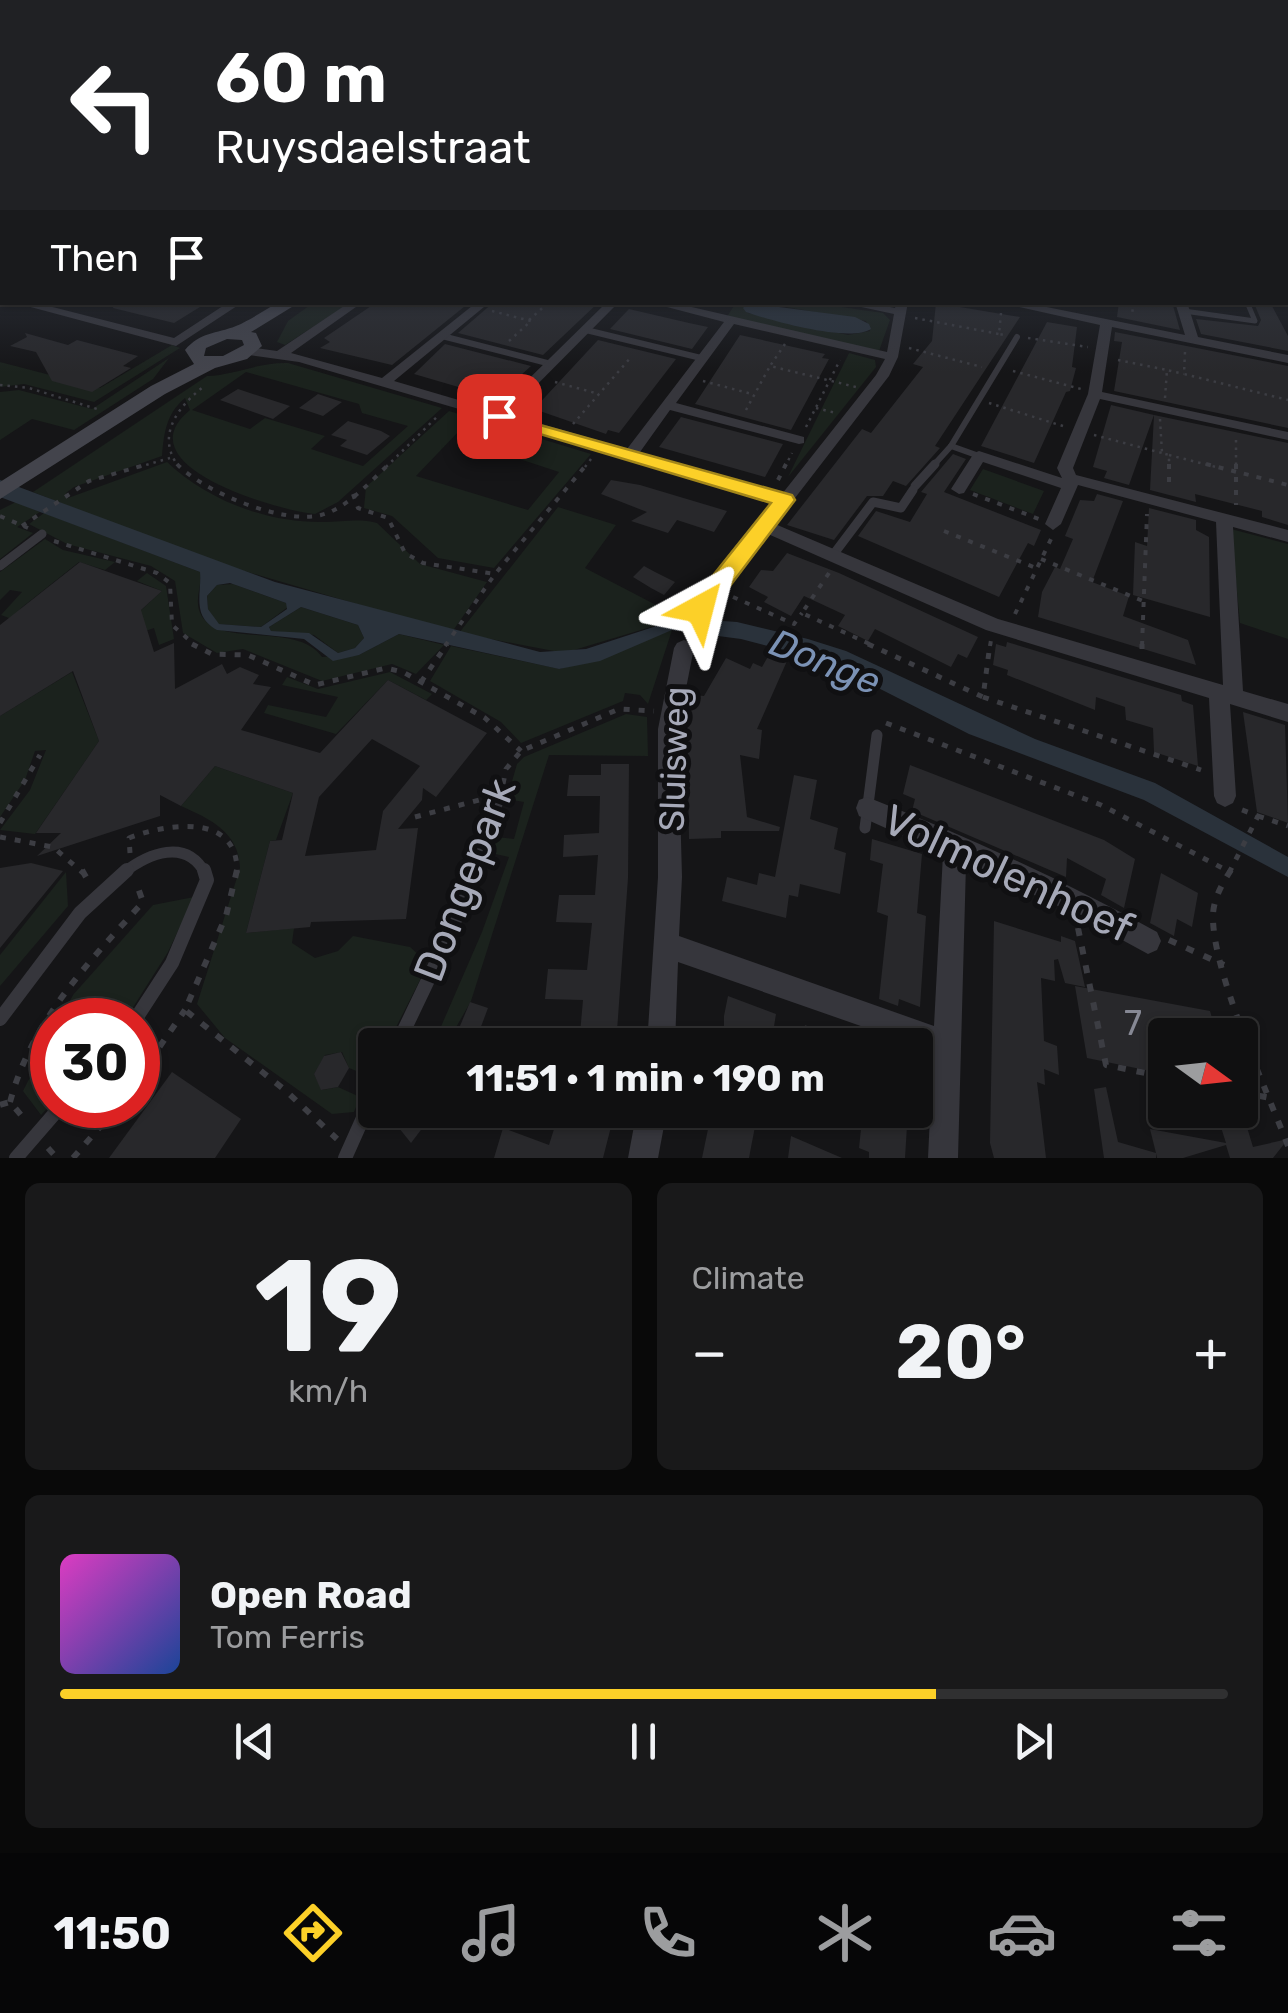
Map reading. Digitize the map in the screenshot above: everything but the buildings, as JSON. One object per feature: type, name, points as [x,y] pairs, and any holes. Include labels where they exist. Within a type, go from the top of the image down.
[{"type":"main road","points":[[0,492],[204,362],[237,358],[245,340],[285,307]]},
{"type":"street","points":[[28,305],[176,342],[204,362]]},
{"type":"street","points":[[176,342],[233,305]]},
{"type":"street","points":[[280,355],[354,305]]},
{"type":"street","points":[[384,383],[482,305]]},
{"type":"street","points":[[499,416],[611,305]]},
{"type":"street","points":[[666,305],[847,346],[894,350]]},
{"type":"street","points":[[700,609],[765,526],[778,498],[870,392],[894,350],[901,310],[865,305]]},
{"type":"street","points":[[1042,306],[1288,359]]},
{"type":"street","points":[[1183,307],[1188,338]]},
{"type":"street","points":[[630,455],[731,320]]},
{"type":"street","points":[[1053,524],[1070,482],[1065,468],[1095,394],[1107,322]]},
{"type":"street","points":[[245,340],[280,355],[778,498]]},
{"type":"street","points":[[1095,394],[1288,436]]},
{"type":"street","points":[[666,405],[799,440]]},
{"type":"street","points":[[959,488],[979,456],[1288,536]]},
{"type":"street","points":[[1224,787],[1230,521]]},
{"type":"street","points":[[765,526],[993,625],[1288,713]]},
{"type":"street","name":"Sluisweg","points":[[662,1028],[668,945],[669,713],[684,648]]},
{"type":"street","name":"Volmolenhoef","points":[[866,818],[955,846],[1072,899],[1148,941]]},
{"type":"street","points":[[942,1158],[955,846]]},
{"type":"street","points":[[668,945],[948,1045]]},
{"type":"street","points":[[643,1158],[649,1128]]},
{"type":"lane","points":[[1183,307],[1255,321],[1248,305]]},
{"type":"lane","points":[[586,330],[701,358]]},
{"type":"lane","points":[[442,336],[552,364]]},
{"type":"lane","points":[[836,557],[873,502],[900,508],[951,446],[1017,337]]},
{"type":"lane","points":[[951,446],[979,456]]},
{"type":"lane","points":[[0,566],[42,534]]},
{"type":"lane","name":"Volmolenhoef","points":[[866,818],[878,735]]},
{"type":"lane","name":"Dongepark","points":[[405,1028],[450,934],[500,796]]},
{"type":"lane","points":[[0,1019],[66,928],[97,897],[131,868],[163,851],[188,853],[204,869],[207,880],[187,932],[148,998]]},
{"type":"lane","points":[[16,1158],[42,1128]]},
{"type":"lane","points":[[345,1158],[358,1128]]},
{"type":"path","points":[[482,305],[529,320]]},
{"type":"path","points":[[498,351],[546,305]]},
{"type":"path","points":[[999,334],[1002,305]]},
{"type":"path","points":[[901,310],[1102,353],[1288,400]]},
{"type":"path","points":[[752,394],[791,334]]},
{"type":"path","points":[[1184,374],[1188,338]]},
{"type":"path","points":[[563,435],[642,344]]},
{"type":"path","points":[[778,498],[799,440],[847,346]]},
{"type":"path","points":[[894,350],[998,369],[1095,394]]},
{"type":"path","points":[[204,362],[168,430],[171,458],[182,471],[214,490],[302,518],[322,515],[354,494],[452,403]]},
{"type":"path","points":[[770,366],[870,392]]},
{"type":"path","points":[[1167,370],[1164,406],[1159,408],[1162,453],[1288,485]]},
{"type":"path","points":[[687,377],[756,395],[738,424]]},
{"type":"path","points":[[538,378],[599,394]]},
{"type":"path","points":[[0,385],[29,388],[111,413]]},
{"type":"path","points":[[1230,521],[1236,425]]},
{"type":"path","points":[[421,682],[495,574],[601,446]]},
{"type":"path","points":[[1168,505],[1169,454]]},
{"type":"path","points":[[22,526],[89,481],[171,458]]},
{"type":"path","points":[[959,488],[1056,528],[1014,616],[1013,631]]},
{"type":"path","points":[[354,494],[358,508],[388,518],[404,552],[423,563],[495,574]]},
{"type":"path","points":[[1141,669],[1147,499]]},
{"type":"path","points":[[0,516],[66,547],[157,573],[170,584],[171,617],[176,632],[212,654],[248,655],[315,685],[386,668],[421,682],[486,718],[520,751]]},
{"type":"path","points":[[944,530],[1036,568]]},
{"type":"path","points":[[716,589],[794,624],[836,557]]},
{"type":"path","points":[[1041,558],[1143,601]]},
{"type":"path","points":[[802,612],[983,698],[1224,787],[1231,806],[1288,826]]},
{"type":"path","points":[[983,698],[993,625]]},
{"type":"path","name":"Dongepark","points":[[500,796],[506,768],[520,751],[618,709],[669,713]]},
{"type":"path","points":[[878,735],[885,722],[1006,767],[1101,806],[1230,872]]},
{"type":"path","points":[[0,823],[27,784],[40,756]]},
{"type":"path","points":[[416,817],[500,796]]},
{"type":"path","points":[[1258,816],[1254,835],[1242,860],[1230,872],[1213,912],[1224,965],[1288,1146]]},
{"type":"path","points":[[0,837],[48,843],[76,860],[97,897]]},
{"type":"path","points":[[1072,899],[1106,1065],[1148,1074]]},
{"type":"path","points":[[1148,941],[1165,938],[1224,965]]},
{"type":"path","points":[[160,1046],[185,1010]]},
{"type":"path","points":[[1258,1096],[1270,1098]]},
{"type":"path","points":[[73,1158],[99,1128]]},
{"type":"shaded area","points":[[310,305],[347,305],[285,345],[277,342],[288,321]]},
{"type":"shaded area","points":[[735,305],[744,305],[748,313],[848,335],[870,331],[866,321],[775,305],[828,305],[883,313],[890,320],[879,351],[726,318]]},
{"type":"shaded area","points":[[763,305],[855,317],[871,329],[846,334],[810,329],[743,308]]},
{"type":"shaded area","points":[[172,345],[180,348],[94,402],[24,384],[0,387],[0,362],[100,388]]},
{"type":"shaded area","points":[[849,353],[875,360],[876,367],[788,477]]},
{"type":"shaded area","points":[[169,358],[153,379],[74,430],[32,419],[0,440],[0,392],[19,390],[92,409]]},
{"type":"shaded area","points":[[277,363],[442,408],[338,502],[315,514],[241,495],[190,467],[175,449],[174,430],[190,410],[185,398],[170,417],[162,456],[74,487],[66,493],[68,498],[167,462],[200,488],[239,507],[302,521],[377,523],[420,564],[487,582],[452,632],[200,558],[33,492],[207,376]],"holes":[[[246,372],[359,404],[362,413],[408,426],[363,466],[311,449],[325,436],[265,418],[250,429],[192,410]]]},
{"type":"shaded area","points":[[449,411],[591,454],[494,568],[438,558],[392,516],[364,508],[366,487]],"holes":[[[460,430],[510,446],[507,455],[559,472],[528,510],[416,476]]]},
{"type":"shaded area","points":[[983,469],[1044,491],[1033,514],[970,490]]},
{"type":"shaded area","points":[[0,480],[275,582],[540,652],[586,649],[681,618],[737,622],[808,639],[846,651],[1035,739],[1155,783],[1288,857],[1288,877],[1144,800],[969,734],[825,661],[741,639],[672,630],[600,661],[559,669],[399,634],[359,655],[333,661],[304,639],[217,630],[201,611],[200,572],[0,497]],"holes":[[[230,583],[286,603],[287,609],[261,627],[219,624],[208,609],[207,596],[217,585]],[[301,607],[358,625],[364,638],[355,648],[338,653],[309,633],[271,631],[269,627]]]},
{"type":"shaded area","points":[[16,502],[40,512],[17,527],[33,533],[0,559],[0,510]]},
{"type":"shaded area","points":[[558,507],[616,525],[585,568],[681,618],[564,653],[459,633]]},
{"type":"shaded area","points":[[44,513],[200,572],[199,610],[207,622],[220,629],[294,640],[310,646],[322,657],[359,655],[399,634],[444,645],[416,674],[392,664],[322,681],[243,649],[217,653],[183,633],[175,581],[151,566],[67,544],[29,524]]},
{"type":"shaded area","points":[[1231,529],[1288,544],[1288,639],[1240,623]]},
{"type":"shaded area","points":[[45,539],[63,550],[115,562],[105,570],[79,562],[21,608],[14,620],[1,615],[22,592],[10,590],[0,600],[0,572]]},
{"type":"shaded area","points":[[147,573],[166,586],[174,639],[159,645],[154,628],[102,646],[162,591],[137,581]]},
{"type":"shaded area","points":[[233,584],[288,607],[261,627],[218,624],[208,609],[207,596],[217,585]]},
{"type":"shaded area","points":[[301,607],[358,625],[364,638],[355,648],[338,653],[314,635],[271,631],[269,627]]},
{"type":"shaded area","points":[[672,630],[648,704],[640,695],[625,693],[623,701],[521,743],[501,722],[430,681],[451,646],[560,669]]},
{"type":"shaded area","points":[[72,672],[99,741],[35,834],[0,830],[30,790],[46,750],[35,751],[25,780],[0,817],[0,716]]},
{"type":"shaded area","points":[[390,672],[432,694],[426,700],[388,680],[336,734],[264,713],[268,705],[326,717],[338,697],[282,685],[287,677],[318,689]]},
{"type":"shaded area","points":[[626,714],[647,717],[648,756],[549,755],[471,1001],[456,1028],[440,1028],[509,857],[491,853],[496,837],[514,839],[524,802],[507,799],[517,764],[524,757]]},
{"type":"shaded area","points":[[215,766],[293,793],[276,840],[270,841],[246,933],[294,928],[292,943],[315,958],[338,951],[353,936],[410,947],[420,956],[420,980],[396,1028],[358,1028],[358,1072],[349,1068],[342,1052],[325,1055],[314,1074],[322,1090],[338,1087],[358,1096],[354,1112],[332,1114],[225,1038],[197,1004],[240,868],[229,836],[181,806]]},
{"type":"shaded area","points":[[66,872],[68,906],[0,986],[0,955]]},
{"type":"shaded area","points":[[194,897],[168,952],[139,998],[71,998],[73,995],[153,905]]},
{"type":"shaded area","points":[[30,1077],[30,1100],[23,1091]]},
{"type":"route","points":[[499,416],[785,500],[700,609]]},
{"type":"water label","name":"Donge","points":[[825,662]]}]
